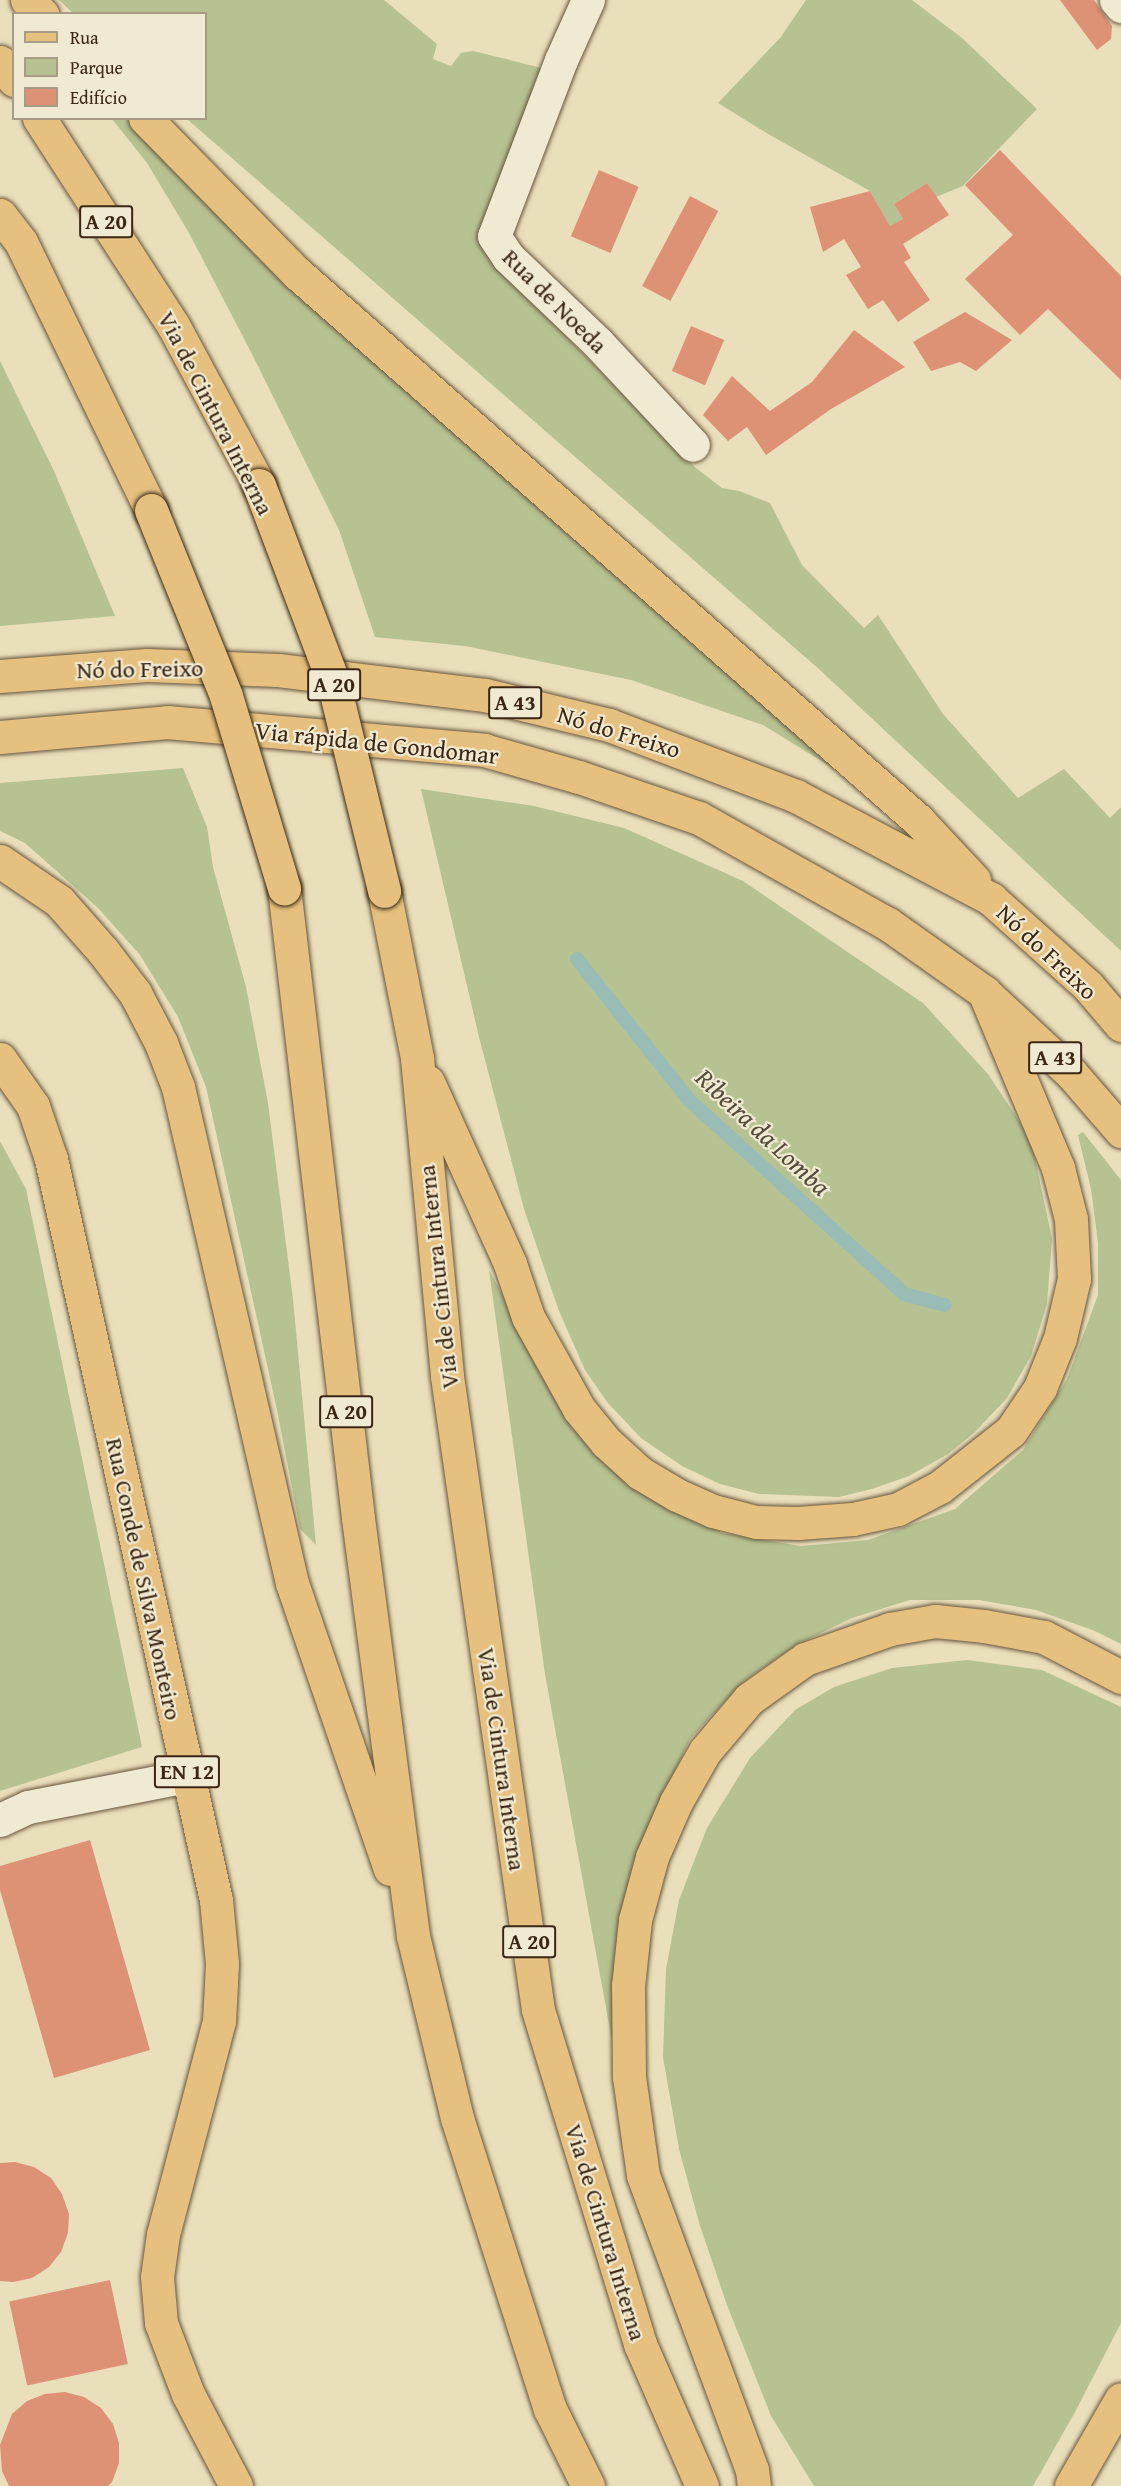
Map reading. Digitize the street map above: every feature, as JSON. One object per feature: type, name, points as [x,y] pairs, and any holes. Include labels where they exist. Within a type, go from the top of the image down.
[{"type":"main road","points":[[27,0],[40,12]]},
{"type":"main road","points":[[0,62],[12,77]]},
{"type":"main road","name":"Via de Cintura Interna","points":[[40,120],[174,325],[259,485],[333,681],[384,891],[417,1058],[447,1376],[538,2010],[640,2344],[702,2486]]},
{"type":"main road","points":[[147,120],[298,274],[919,821],[991,899]]},
{"type":"main road","name":"A 20","points":[[0,215],[21,243],[151,510],[226,696],[284,888],[357,1506],[413,1936],[457,2118],[550,2409],[588,2486]]},
{"type":"main road","name":"Nó do Freixo","points":[[0,676],[147,665],[278,670],[485,695],[609,725],[716,763],[796,796],[991,899],[1088,986],[1121,1025]]},
{"type":"main road","name":"Via rápida de Gondomar","points":[[0,737],[167,722],[484,750],[579,777],[699,818],[888,924],[984,992]]},
{"type":"main road","points":[[0,861],[59,901],[104,951],[135,993],[161,1043],[178,1087],[292,1583],[413,1936]]},
{"type":"main road","points":[[417,1058],[510,1264],[528,1317],[579,1409],[606,1442],[640,1473],[677,1495],[713,1511],[756,1522],[798,1523],[853,1519],[898,1509],[940,1487],[1011,1431],[1040,1388],[1060,1338],[1074,1279],[1071,1219],[1058,1167],[984,992]]},
{"type":"main road","name":"A 43","points":[[984,992],[1071,1073],[1121,1131]]},
{"type":"main road","name":"Rua Conde de Silva Monteiro","points":[[0,1059],[33,1106],[51,1159],[216,1900],[222,1964],[219,2021],[163,2234],[158,2277],[161,2323],[188,2394],[236,2486]]},
{"type":"main road","points":[[754,2486],[752,2470],[643,2175],[629,2077],[628,1986],[635,1920],[652,1857],[676,1802],[705,1751],[749,1699],[805,1659],[890,1629],[935,1622],[984,1626],[1044,1637],[1121,1677]]},
{"type":"main road","points":[[1071,2486],[1121,2399]]},
{"type":"street","name":"Rua de Noeda","points":[[588,0],[561,60],[494,236],[508,257],[598,343],[693,445]]},
{"type":"street","points":[[1116,0],[1121,6]]},
{"type":"street","points":[[0,1820],[28,1807],[188,1776]]},
{"type":"green space","points":[[59,0],[384,0],[437,44],[433,59],[451,66],[461,53],[473,51],[546,69],[483,233],[526,296],[696,468],[722,488],[739,491],[770,503],[802,565],[864,628],[878,615],[943,714],[1018,798],[1064,769],[1110,818],[1121,807],[1121,951],[820,670],[188,120],[207,120],[207,12],[72,12]]},
{"type":"green space","points":[[806,0],[912,0],[962,38],[1037,109],[963,186],[936,197],[927,183],[894,204],[903,219],[890,226],[870,191],[718,103],[780,38]]},
{"type":"green space","points":[[113,120],[129,120],[173,166],[849,778],[763,725],[631,680],[465,646],[375,637],[339,530],[189,233],[147,163]]},
{"type":"green space","points":[[0,361],[54,471],[115,616],[0,626]]},
{"type":"green space","points":[[183,768],[207,827],[213,867],[246,987],[268,1103],[293,1299],[316,1545],[300,1529],[277,1410],[206,1087],[178,1017],[140,955],[98,908],[25,843],[0,831],[0,783]]},
{"type":"green space","points":[[421,789],[534,806],[624,828],[743,881],[923,1003],[988,1074],[1031,1139],[1052,1239],[1047,1304],[1031,1356],[1007,1398],[974,1433],[948,1454],[909,1476],[872,1489],[839,1497],[759,1494],[720,1484],[682,1466],[641,1438],[607,1402],[585,1370],[559,1311],[524,1209],[479,1037]]},
{"type":"green space","points":[[1083,1132],[1121,1180],[1121,1644],[1095,1631],[1036,1610],[979,1600],[910,1600],[852,1618],[796,1645],[743,1682],[690,1739],[649,1827],[613,2046],[545,1674],[489,1270],[535,1355],[587,1440],[646,1496],[722,1533],[801,1546],[868,1540],[955,1509],[1023,1450],[1067,1379],[1098,1295],[1098,1243],[1091,1189],[1078,1135]]},
{"type":"green space","points":[[0,1141],[26,1189],[142,1747],[0,1791]]},
{"type":"green space","points":[[967,1660],[1042,1670],[1121,1707],[1121,2323],[1075,2412],[1033,2486],[814,2486],[771,2416],[727,2305],[700,2226],[679,2149],[663,2057],[666,1969],[679,1900],[707,1828],[750,1758],[795,1710],[834,1687],[892,1668]]},
{"type":"building","points":[[1060,0],[1094,0],[1112,26],[1111,39],[1097,50]]},
{"type":"building","points":[[1000,150],[1121,276],[1121,380],[1048,309],[1020,335],[965,279],[1013,235],[965,185]]},
{"type":"building","points":[[599,170],[639,187],[610,253],[571,236]]},
{"type":"building","points":[[927,183],[949,215],[903,244],[911,258],[904,262],[930,300],[898,322],[883,300],[868,309],[846,275],[861,267],[844,239],[823,252],[810,207],[870,191],[890,226],[903,219],[894,204]]},
{"type":"building","points":[[690,196],[718,211],[670,301],[642,286]]},
{"type":"building","points":[[965,312],[1012,340],[976,371],[960,362],[931,371],[913,342]]},
{"type":"building","points":[[691,326],[724,340],[705,385],[672,371]]},
{"type":"building","points":[[854,330],[905,367],[831,409],[766,455],[747,427],[728,441],[703,415],[732,376],[770,411],[812,382]]},
{"type":"building","points":[[90,1840],[150,2050],[54,2078],[0,1890],[0,1866]]},
{"type":"building","points":[[15,2162],[34,2167],[51,2178],[62,2194],[69,2214],[68,2233],[61,2252],[49,2267],[32,2278],[13,2282],[0,2281],[0,2163]]},
{"type":"building","points":[[110,2280],[128,2364],[27,2386],[9,2301]]},
{"type":"building","points":[[65,2392],[84,2397],[101,2408],[113,2424],[119,2443],[119,2463],[112,2482],[108,2486],[9,2486],[2,2471],[0,2445],[12,2414],[27,2401],[45,2394]]},
{"type":"waterway","name":"Ribeira da Lomba","points":[[577,959],[690,1101],[904,1294],[945,1305]]}]
